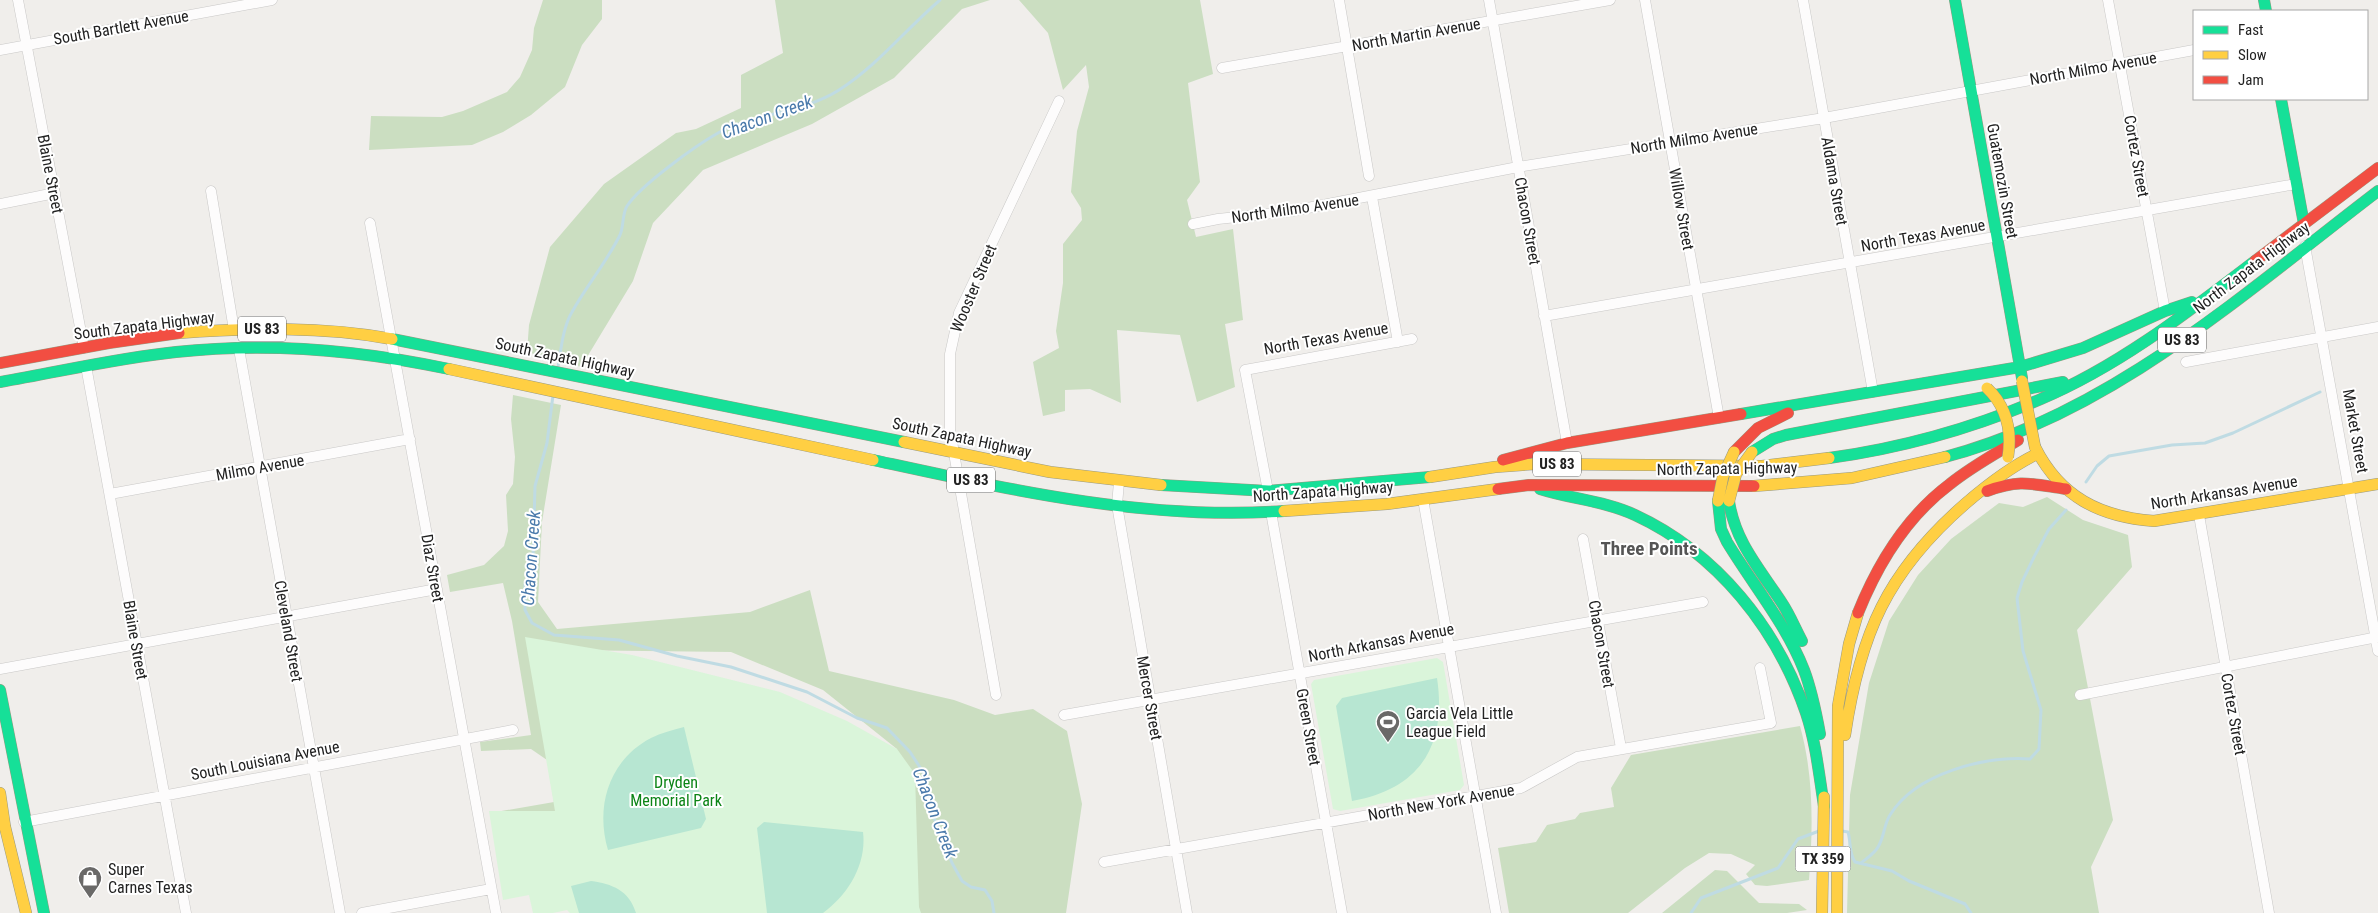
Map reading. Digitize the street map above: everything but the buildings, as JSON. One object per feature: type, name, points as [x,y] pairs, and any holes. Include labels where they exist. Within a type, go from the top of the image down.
[{"type":"main road","name":"Guatemozin Street","points":[[1956,0],[1996,238],[2020,366]]},
{"type":"main road","points":[[2281,100],[2304,224]]},
{"type":"main road","name":"North Zapata Highway","points":[[1119,482],[1176,487],[1268,491],[1356,486],[1536,464],[1762,466],[1845,458],[1883,451],[1959,430],[2042,399],[2082,378],[2139,344],[2210,296],[2378,168]]},
{"type":"main road","name":"North Zapata Highway","points":[[1117,505],[1182,511],[1271,512],[1328,509],[1529,485],[1762,486],[1852,478],[1952,455],[2049,420],[2157,359],[2378,191]]},
{"type":"main road","points":[[1445,475],[1567,443],[2020,366],[2083,348],[2165,311],[2210,296]]},
{"type":"main road","name":"South Zapata Highway","points":[[0,363],[147,337],[234,330],[309,330],[390,338],[1050,472],[1119,482]]},
{"type":"main road","name":"South Zapata Highway","points":[[0,382],[177,352],[239,348],[310,350],[395,358],[958,478],[1047,496],[1117,505]]},
{"type":"main road","name":"North Arkansas Avenue","points":[[2020,366],[2036,450],[2047,470],[2066,489],[2088,504],[2121,518],[2154,521],[2378,484]]},
{"type":"main road","points":[[1724,501],[1736,474],[1752,452],[1773,439],[2082,378]]},
{"type":"main road","points":[[1942,380],[1972,383],[1987,388],[2001,402],[2010,439],[2008,457],[2005,463],[1976,495]]},
{"type":"main road","points":[[1810,403],[1762,424],[1744,438],[1734,452],[1723,476],[1724,501],[1736,533],[1783,606],[1802,640],[1813,668],[1820,694],[1828,747],[1829,767],[1824,806]]},
{"type":"main road","points":[[1838,806],[1837,742],[1841,674],[1851,627],[1878,566],[1903,531],[1942,490],[1971,468],[2049,420]]},
{"type":"main road","points":[[1838,806],[1853,680],[1871,625],[1902,570],[1938,527],[1976,495],[2036,450]]},
{"type":"main road","points":[[1976,495],[2010,483],[2021,482],[2066,489]]},
{"type":"main road","points":[[1529,485],[1558,495],[1606,504],[1636,515],[1687,547],[1712,567],[1743,599],[1766,630],[1794,682],[1813,741],[1824,806]]},
{"type":"main road","points":[[0,690],[24,822],[44,913]]},
{"type":"main road","points":[[0,746],[13,811],[15,817],[24,822]]},
{"type":"main road","points":[[0,793],[2,827],[26,913]]},
{"type":"main road","name":"TX 359","points":[[1822,913],[1824,806]]},
{"type":"main road","name":"TX 359","points":[[1837,913],[1838,806]]},
{"type":"main road","points":[[2,827],[11,831],[20,845],[36,913]]},
{"type":"street","name":"Blaine Street","points":[[18,0],[84,348]]},
{"type":"street","name":"South Bartlett Avenue","points":[[0,50],[272,0]]},
{"type":"street","points":[[1339,0],[1369,176]]},
{"type":"street","name":"Chacon Street","points":[[1489,0],[1567,443]]},
{"type":"street","name":"North Martin Avenue","points":[[1222,68],[1610,0]]},
{"type":"street","name":"Willow Street","points":[[1645,0],[1719,418]]},
{"type":"street","name":"Aldama Street","points":[[1803,0],[1873,392]]},
{"type":"street","name":"Cortez Street","points":[[2108,0],[2165,311]]},
{"type":"street","name":"North Milmo Avenue","points":[[1193,224],[1218,219],[1292,211],[1372,197],[1518,167],[1670,141],[1824,118],[2193,50]]},
{"type":"street","name":"Wooster Street","points":[[996,695],[950,430],[950,354],[953,333],[968,293],[1059,101]]},
{"type":"street","name":"North Texas Avenue","points":[[1544,316],[1850,264],[2296,184]]},
{"type":"street","points":[[210,191],[234,330]]},
{"type":"street","points":[[0,204],[55,193]]},
{"type":"street","points":[[1372,197],[1398,342]]},
{"type":"street","name":"Diaz Street","points":[[370,223],[496,913]]},
{"type":"street","name":"Market Street","points":[[2305,246],[2378,651]]},
{"type":"street","points":[[2186,362],[2378,328]]},
{"type":"street","name":"North Texas Avenue","points":[[1268,491],[1245,370],[1412,339]]},
{"type":"street","name":"Cleveland Street","points":[[239,348],[340,913]]},
{"type":"street","name":"Blaine Street","points":[[86,366],[186,913]]},
{"type":"street","name":"Milmo Avenue","points":[[110,494],[410,440]]},
{"type":"street","name":"Mercer Street","points":[[1119,482],[1117,505],[1187,913]]},
{"type":"street","points":[[1423,499],[1496,913]]},
{"type":"street","name":"Green Street","points":[[1271,512],[1342,913]]},
{"type":"street","name":"Cortez Street","points":[[2199,515],[2269,913]]},
{"type":"street","name":"Chacon Street","points":[[1583,540],[1621,748]]},
{"type":"street","points":[[0,669],[437,590]]},
{"type":"street","name":"North Arkansas Avenue","points":[[1064,715],[1703,602]]},
{"type":"street","points":[[2080,695],[2377,637]]},
{"type":"street","name":"North New York Avenue","points":[[1104,862],[1521,788],[1577,757],[1771,723],[1760,668]]},
{"type":"street","name":"South Louisiana Avenue","points":[[24,822],[513,730]]},
{"type":"street","points":[[362,913],[491,889]]},
{"type":"green space","points":[[543,0],[602,0],[602,19],[582,45],[565,87],[531,115],[503,132],[472,145],[369,150],[371,116],[442,117],[463,111],[507,92],[520,77],[532,50],[534,28]]},
{"type":"green space","points":[[775,0],[990,0],[962,9],[894,78],[812,124],[703,170],[653,223],[633,281],[581,367],[527,352],[529,325],[550,247],[604,184],[676,133],[696,129],[741,108],[741,75],[783,53]]},
{"type":"green space","points":[[1019,0],[1200,0],[1213,74],[1188,83],[1200,182],[1187,200],[1196,237],[1233,229],[1243,320],[1225,324],[1235,387],[1197,402],[1180,335],[1117,330],[1121,403],[1090,389],[1065,390],[1065,411],[1043,416],[1033,362],[1059,348],[1056,331],[1063,283],[1063,244],[1082,220],[1081,208],[1071,192],[1077,131],[1089,87],[1086,65],[1063,90],[1048,33]]},
{"type":"green space","points":[[513,395],[561,405],[542,522],[538,602],[557,629],[750,612],[810,590],[829,671],[954,700],[995,715],[1033,709],[1067,731],[1082,804],[1066,913],[915,913],[897,749],[823,690],[731,652],[557,650],[561,812],[490,813],[554,802],[547,760],[531,749],[481,751],[480,742],[531,735],[512,621],[503,583],[450,592],[447,575],[484,565],[504,546],[508,531],[506,495],[513,484],[515,457],[511,419]]},
{"type":"green space","points":[[2047,497],[2083,520],[2128,535],[2132,567],[2077,630],[2113,820],[2091,867],[2099,913],[1847,913],[1850,795],[1869,683],[1889,621],[1918,575],[1951,539],[1999,503],[2023,507]]},
{"type":"green space","name":"Dryden Memorial Park","points":[[525,637],[632,655],[780,692],[847,721],[897,749],[915,774],[919,907],[921,913],[570,913],[567,910],[553,913],[533,913],[529,895],[503,900],[489,811],[555,811]]},
{"type":"green space","points":[[1437,658],[1443,662],[1464,785],[1460,790],[1340,811],[1333,809],[1311,684],[1314,680]]},
{"type":"green space","name":"Garcia Vela Little League Field","points":[[1437,678],[1438,723],[1433,743],[1424,760],[1412,774],[1396,786],[1376,795],[1352,801],[1336,706],[1342,698]]},
{"type":"green space","points":[[1800,726],[1805,745],[1810,783],[1811,841],[1809,880],[1767,886],[1755,885],[1746,874],[1755,865],[1731,854],[1709,853],[1685,868],[1628,913],[1509,913],[1498,848],[1536,842],[1547,825],[1575,819],[1580,813],[1614,807],[1611,788],[1631,755]]},
{"type":"green space","points":[[684,727],[706,819],[701,828],[608,850],[603,817],[609,786],[616,772],[637,747],[655,736]]},
{"type":"green space","points":[[764,822],[863,832],[862,856],[854,878],[848,888],[823,913],[767,913],[757,828]]},
{"type":"green space","points":[[1715,870],[1727,871],[1759,903],[1799,904],[1807,910],[1787,913],[1662,913]]},
{"type":"green space","points":[[591,881],[613,886],[619,890],[629,899],[636,913],[579,913],[571,886]]},
{"type":"waterway","name":"Chacon Creek","points":[[558,367],[566,324],[620,235],[624,213],[634,197],[683,156],[718,133],[748,121],[810,104],[839,90],[879,59],[940,0]]},
{"type":"waterway","points":[[2086,482],[2097,466],[2109,456],[2172,445],[2205,443],[2233,433],[2320,392]]},
{"type":"waterway","name":"Chacon Creek","points":[[553,395],[547,443],[535,486],[533,558],[525,585],[525,610],[532,623],[554,635],[619,640],[677,656],[731,667],[807,692],[857,718],[887,728],[910,752],[923,772],[930,808],[952,863],[962,881],[971,887],[985,890],[992,901],[994,913]]},
{"type":"waterway","points":[[1861,863],[1878,847],[1890,815],[1902,800],[1916,788],[1952,770],[1972,764],[2012,759],[2030,759],[2039,749],[2041,710],[2023,651],[2017,598],[2022,582],[2049,529],[2066,510]]},
{"type":"waterway","name":"Chacon Creek","points":[[1691,913],[1701,898],[1778,868],[1798,839],[1819,831]]},
{"type":"waterway","name":"Chacon Creek","points":[[1842,831],[1848,832],[1855,862],[1892,871],[1909,881],[1965,904],[1971,913]]},
{"type":"traffic: fast","points":[[1955,0],[2022,378]]},
{"type":"traffic: fast","points":[[2264,0],[2266,10]]},
{"type":"traffic: fast","points":[[2281,100],[2304,224]]},
{"type":"traffic: fast","points":[[1945,457],[2006,437],[2064,411],[2120,381],[2226,309],[2378,191]]},
{"type":"traffic: fast","points":[[1829,458],[1883,449],[1937,436],[1989,419],[2070,386],[2152,337],[2255,261]]},
{"type":"traffic: fast","points":[[1741,414],[2020,367],[2083,348],[2165,311],[2192,302]]},
{"type":"traffic: fast","points":[[392,339],[904,442]]},
{"type":"traffic: fast","points":[[0,382],[110,361],[210,349],[279,348],[313,350],[382,357],[449,369]]},
{"type":"traffic: fast","points":[[1752,452],[1773,439],[1786,435],[2063,382]]},
{"type":"traffic: fast","points":[[873,460],[1025,492],[1128,507],[1232,513],[1284,511]]},
{"type":"traffic: fast","points":[[1161,485],[1268,491],[1430,477]]},
{"type":"traffic: fast","points":[[1540,489],[1624,510],[1665,531],[1692,550],[1740,596],[1761,623],[1779,652],[1794,682],[1806,713],[1812,736],[1824,806]]},
{"type":"traffic: fast","points":[[1718,501],[1721,529],[1727,542],[1779,621],[1797,653],[1809,686],[1820,734]]},
{"type":"traffic: fast","points":[[1729,501],[1732,516],[1743,542],[1757,567],[1785,608],[1802,641]]},
{"type":"traffic: fast","points":[[0,690],[44,913]]},
{"type":"traffic: slow","points":[[179,333],[286,329],[339,332],[392,339]]},
{"type":"traffic: slow","points":[[449,369],[873,460]]},
{"type":"traffic: slow","points":[[2022,381],[2035,447]]},
{"type":"traffic: slow","points":[[1987,388],[1999,403],[2006,420],[2009,438],[2008,457]]},
{"type":"traffic: slow","points":[[904,442],[1050,472],[1161,485]]},
{"type":"traffic: slow","points":[[2035,447],[2045,464],[2069,491],[2099,509],[2134,519],[2154,521],[2378,484]]},
{"type":"traffic: slow","points":[[1718,501],[1723,476],[1734,452]]},
{"type":"traffic: slow","points":[[1729,501],[1736,474],[1752,452]]},
{"type":"traffic: slow","points":[[1845,735],[1851,699],[1869,635],[1881,607],[1897,580],[1915,555],[1938,529],[1965,504],[1999,477],[2037,454]]},
{"type":"traffic: slow","points":[[1754,486],[1852,478],[1945,457]]},
{"type":"traffic: slow","points":[[1430,477],[1495,467],[1535,464],[1762,466],[1829,458]]},
{"type":"traffic: slow","points":[[1284,511],[1387,504],[1498,489]]},
{"type":"traffic: slow","points":[[1837,913],[1838,706],[1849,644],[1858,613]]},
{"type":"traffic: slow","points":[[0,793],[5,827],[26,913]]},
{"type":"traffic: slow","points":[[1822,913],[1824,797]]},
{"type":"traffic: jam","points":[[2255,261],[2378,168]]},
{"type":"traffic: jam","points":[[0,363],[109,343],[179,333]]},
{"type":"traffic: jam","points":[[1734,452],[1758,428],[1788,413]]},
{"type":"traffic: jam","points":[[1503,460],[1567,443],[1741,414]]},
{"type":"traffic: jam","points":[[1858,613],[1884,559],[1920,511],[1958,478],[2018,440]]},
{"type":"traffic: jam","points":[[1987,491],[2018,484],[2035,484],[2066,489]]},
{"type":"traffic: jam","points":[[1498,489],[1529,485],[1754,486]]},
{"type":"place","name":"Garcia Vela Little League Field","points":[[1388,743]]},
{"type":"place","name":"Super Carnes Texas","points":[[90,899]]},
{"type":"district","name":"Three Points","points":[[1649,548]]}]
